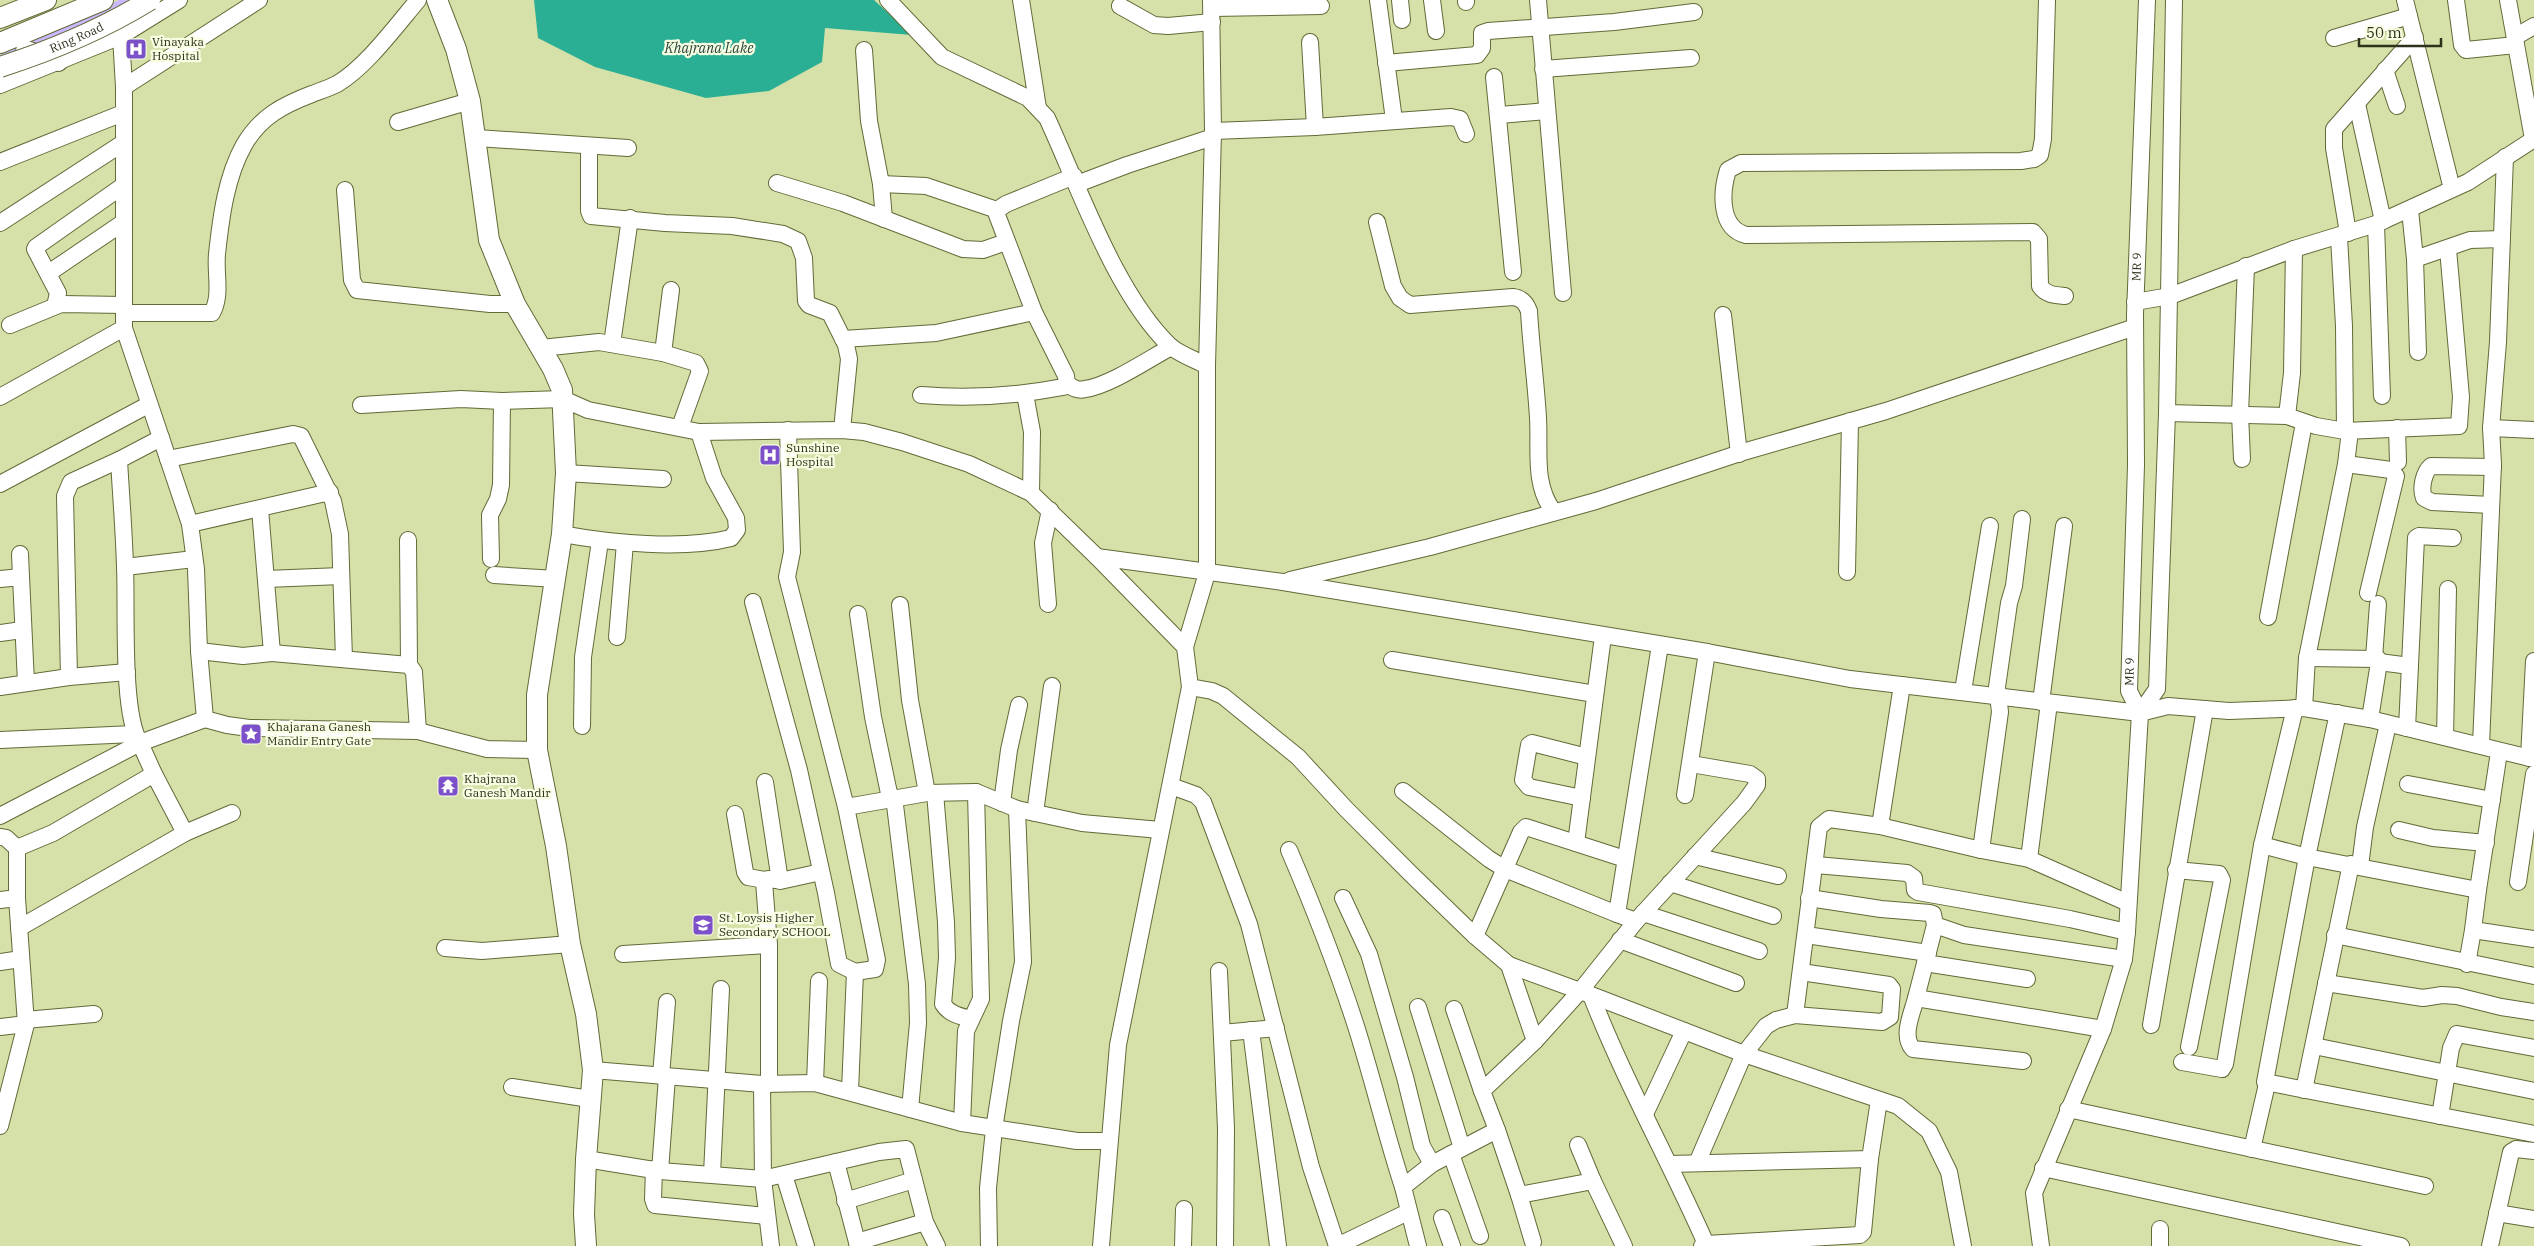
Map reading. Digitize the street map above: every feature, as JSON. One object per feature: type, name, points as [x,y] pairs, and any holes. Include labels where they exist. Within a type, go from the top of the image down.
[{"type":"main road","points":[[0,18],[46,0]]},
{"type":"main road","name":"Ring Road","points":[[0,43],[104,0]]},
{"type":"main road","name":"Ring Road","points":[[0,68],[48,51],[113,23],[150,0]]},
{"type":"main road","points":[[437,0],[456,48],[470,101],[489,240],[515,304],[541,348],[562,390],[566,473],[562,534],[537,695],[536,750],[556,846],[570,944],[586,1014],[592,1070],[584,1214],[586,1246]]},
{"type":"main road","points":[[0,43],[58,61]]},
{"type":"street","points":[[0,85],[121,36],[179,0]]},
{"type":"street","points":[[124,86],[259,0]]},
{"type":"street","points":[[10,325],[61,304],[124,315],[212,313],[217,303],[216,256],[226,187],[243,146],[265,118],[286,104],[337,84],[372,53],[418,0]]},
{"type":"street","points":[[888,0],[942,57],[1028,98],[1047,118],[1115,268],[1142,312],[1171,347],[1207,366]]},
{"type":"street","points":[[1021,0],[1038,108]]},
{"type":"street","points":[[1378,0],[1394,120]]},
{"type":"street","points":[[1400,0],[1402,20]]},
{"type":"street","points":[[1432,0],[1436,31]]},
{"type":"street","points":[[1538,0],[1542,69],[1563,293]]},
{"type":"street","points":[[2047,0],[2043,150],[2034,159],[2021,161],[1741,163],[1728,170],[1724,208],[1730,227],[1736,232],[1746,235],[2033,232],[2039,239],[2040,286],[2043,291],[2050,294],[2066,296]]},
{"type":"street","name":"MR 9","points":[[2147,0],[2135,302],[2136,465],[2129,691],[2140,713],[2158,689],[2170,296],[2174,0]]},
{"type":"street","points":[[2456,0],[2462,45],[2466,50],[2515,41],[2534,26]]},
{"type":"street","points":[[2135,302],[2170,296],[2294,249],[2380,223],[2468,182],[2534,139],[2529,85],[2515,41],[2508,0]]},
{"type":"street","points":[[1120,6],[1154,25],[1168,26],[1212,10],[1321,6]]},
{"type":"street","points":[[2334,38],[2407,8],[2452,189]]},
{"type":"street","points":[[1101,1246],[1108,1141],[1118,1045],[1190,687],[1186,647],[1207,573],[1207,366],[1213,134],[1212,10]]},
{"type":"street","points":[[1386,63],[1476,55],[1482,48],[1481,35],[1484,32],[1694,12]]},
{"type":"street","points":[[121,36],[124,86],[122,113],[124,315],[148,405],[190,524],[205,719]]},
{"type":"street","points":[[2176,870],[2219,874],[2222,880],[2185,1055],[2215,1069],[2222,1068],[2225,1064],[2262,845],[2299,708],[2307,658],[2346,464],[2348,431],[2343,235],[2333,134],[2339,122],[2416,38]]},
{"type":"street","points":[[1310,42],[1315,127]]},
{"type":"street","points":[[864,50],[869,121],[881,184],[884,219]]},
{"type":"street","points":[[1542,69],[1691,58]]},
{"type":"street","points":[[2385,70],[2397,106]]},
{"type":"street","points":[[1494,77],[1500,115],[1512,272]]},
{"type":"street","points":[[398,122],[470,101]]},
{"type":"street","points":[[2356,104],[2380,223],[2382,396]]},
{"type":"street","points":[[1500,115],[1546,111]]},
{"type":"street","points":[[0,162],[122,113]]},
{"type":"street","points":[[998,210],[1006,204],[1127,165],[1213,134],[1457,117],[1462,122],[1466,134]]},
{"type":"street","points":[[476,138],[628,148]]},
{"type":"street","points":[[0,223],[123,143]]},
{"type":"street","points":[[589,146],[590,214],[593,216],[630,218],[665,223],[732,226],[792,236],[802,247],[806,301],[809,305],[829,311],[843,339],[849,359],[842,430]]},
{"type":"street","points":[[2481,745],[2487,560],[2493,467],[2491,428],[2498,342],[2505,157]]},
{"type":"street","points":[[777,183],[800,188],[963,249],[983,250],[1006,242]]},
{"type":"street","points":[[881,184],[926,186],[998,210]]},
{"type":"street","points":[[55,306],[58,293],[35,249],[36,247],[124,185]]},
{"type":"street","points":[[345,190],[352,280],[357,290],[490,304],[515,304]]},
{"type":"street","points":[[998,210],[998,221],[1006,242],[1034,312],[1066,376],[1067,384],[1074,389],[1093,387],[1171,347]]},
{"type":"street","points":[[2410,210],[2415,260],[2418,352]]},
{"type":"street","points":[[612,344],[630,218]]},
{"type":"street","points":[[54,270],[124,222]]},
{"type":"street","points":[[1377,222],[1393,286],[1400,298],[1410,305],[1513,297],[1520,298],[1526,304],[1529,311],[1538,420],[1538,470],[1547,503],[1553,511]]},
{"type":"street","points":[[2415,260],[2470,240],[2502,239]]},
{"type":"street","points":[[2167,413],[2287,416],[2304,423],[2348,431],[2459,426],[2460,397],[2448,248]]},
{"type":"street","points":[[2287,416],[2292,373],[2294,249]]},
{"type":"street","points":[[2242,459],[2240,414],[2246,266]]},
{"type":"street","points":[[663,353],[671,290]]},
{"type":"street","points":[[843,339],[936,333],[1034,312]]},
{"type":"street","points":[[0,397],[124,315]]},
{"type":"street","points":[[1723,315],[1739,454]]},
{"type":"street","points":[[1283,582],[1430,547],[1553,511],[1596,501],[1739,454],[1850,421],[2135,327]]},
{"type":"street","points":[[541,348],[599,342],[663,353],[696,363],[700,368],[680,427]]},
{"type":"street","points":[[921,395],[960,398],[1025,394],[1063,387],[1067,384]]},
{"type":"street","points":[[1025,394],[1032,432],[1031,493]]},
{"type":"street","points":[[361,405],[461,399],[502,401],[563,399],[588,410],[699,432],[788,430],[810,432],[842,430],[864,432],[969,464],[1031,493],[1186,647]]},
{"type":"street","points":[[491,559],[490,515],[501,485],[502,401]]},
{"type":"street","points":[[0,484],[148,405]]},
{"type":"street","points":[[1847,572],[1850,421]]},
{"type":"street","points":[[2268,617],[2304,423]]},
{"type":"street","points":[[2396,428],[2398,462]]},
{"type":"street","points":[[2491,428],[2534,430]]},
{"type":"street","points":[[753,602],[799,770],[839,964],[855,972],[875,969],[877,960],[846,807],[787,577],[792,552],[788,430]]},
{"type":"street","points":[[562,534],[600,541],[625,543],[712,543],[731,538],[735,534],[736,518],[714,478],[699,432]]},
{"type":"street","points":[[168,460],[293,434],[301,436],[330,492],[340,534],[344,659]]},
{"type":"street","points":[[69,677],[65,496],[71,482],[161,438]]},
{"type":"street","points":[[119,460],[125,567],[127,672],[137,738],[185,833]]},
{"type":"street","points":[[2346,464],[2391,470],[2396,476],[2373,598],[2377,660],[2370,719]]},
{"type":"street","points":[[2491,505],[2432,502],[2424,498],[2422,490],[2426,470],[2431,466],[2493,467]]},
{"type":"street","points":[[566,473],[663,479]]},
{"type":"street","points":[[190,524],[260,510],[330,492]]},
{"type":"street","points":[[260,510],[272,653]]},
{"type":"street","points":[[1048,604],[1042,556],[1044,533],[1050,510]]},
{"type":"street","points":[[1981,850],[2000,712],[1997,696],[2022,519]]},
{"type":"street","points":[[1962,691],[1990,526]]},
{"type":"street","points":[[2029,859],[2064,526]]},
{"type":"street","points":[[2407,728],[2416,538],[2419,536],[2453,538]]},
{"type":"street","points":[[408,540],[409,665],[415,678],[418,731]]},
{"type":"street","points":[[582,726],[585,637],[600,541]]},
{"type":"street","points":[[617,636],[625,543]]},
{"type":"street","points":[[20,554],[22,630],[26,683]]},
{"type":"street","points":[[1097,557],[1283,582],[1707,652],[1850,679],[2140,713],[2168,706],[2229,711],[2299,708],[2338,713],[2481,745],[2499,752],[2532,758],[2534,661]]},
{"type":"street","points":[[125,567],[194,559]]},
{"type":"street","points":[[494,575],[556,579]]},
{"type":"street","points":[[266,579],[341,576]]},
{"type":"street","points":[[0,579],[21,577]]},
{"type":"street","points":[[2445,737],[2448,589]]},
{"type":"street","points":[[900,605],[910,700],[931,793],[946,922],[947,958],[943,1004],[953,1014],[970,1019]]},
{"type":"street","points":[[858,614],[873,716],[892,798],[917,984],[918,1023],[910,1109]]},
{"type":"street","points":[[0,633],[22,630]]},
{"type":"street","points":[[1576,843],[1603,636]]},
{"type":"street","points":[[1616,914],[1660,645]]},
{"type":"street","points":[[199,651],[243,656],[272,653],[409,665]]},
{"type":"street","points":[[1685,795],[1707,652]]},
{"type":"street","points":[[2307,658],[2377,660],[2410,666]]},
{"type":"street","points":[[1392,660],[1595,694]]},
{"type":"street","points":[[0,687],[69,677],[127,672]]},
{"type":"street","points":[[1880,826],[1902,685]]},
{"type":"street","points":[[1035,813],[1052,686]]},
{"type":"street","points":[[1190,687],[1212,690],[1223,696],[1298,757],[1346,810],[1475,936],[1509,965],[1586,992],[1744,1054],[1898,1106],[1929,1131],[1949,1172],[1963,1246]]},
{"type":"street","points":[[989,1246],[988,1188],[994,1129],[1011,1021],[1023,962],[1010,806],[1008,750],[1019,705]]},
{"type":"street","points":[[2151,1025],[2205,709]]},
{"type":"street","points":[[2041,1246],[2034,1193],[2103,1029],[2124,959],[2140,713]]},
{"type":"street","points":[[2252,1149],[2267,1084],[2264,1081],[2266,1069],[2307,857],[2338,713]]},
{"type":"street","points":[[0,816],[137,738],[205,719],[244,728],[418,731],[486,749],[536,750]]},
{"type":"street","points":[[2304,1090],[2335,935],[2356,865],[2388,724]]},
{"type":"street","points":[[0,740],[137,738]]},
{"type":"street","points":[[1582,798],[1529,787],[1523,780],[1529,745],[1532,743],[1587,757]]},
{"type":"street","points":[[2467,964],[2499,752]]},
{"type":"street","points":[[1482,1091],[1586,992],[1620,940],[1744,804],[1757,785],[1757,779],[1750,774],[1691,764]]},
{"type":"street","points":[[18,848],[53,833],[154,774]]},
{"type":"street","points":[[2518,882],[2534,774]]},
{"type":"street","points":[[765,782],[773,880],[769,945],[763,1179],[771,1246]]},
{"type":"street","points":[[2408,784],[2492,800]]},
{"type":"street","points":[[1171,786],[1196,795],[1203,802],[1209,815],[1228,873],[1248,924],[1311,1167],[1337,1246],[1408,1212]]},
{"type":"street","points":[[1403,791],[1489,859],[1505,869],[1616,914],[1640,917],[1760,952]]},
{"type":"street","points":[[846,807],[931,793],[976,792],[1010,806],[1082,823],[1160,830]]},
{"type":"street","points":[[962,1123],[966,1031],[981,999],[976,792]]},
{"type":"street","points":[[19,928],[185,833],[232,813]]},
{"type":"street","points":[[734,814],[745,872],[748,877],[773,880],[821,872]]},
{"type":"street","points":[[1795,1015],[1809,898],[1816,864],[1819,827],[1829,819],[1880,826],[1981,850],[2029,859],[2128,904]]},
{"type":"street","points":[[1475,936],[1522,829],[1526,827],[1625,859]]},
{"type":"street","points":[[2399,830],[2432,838],[2486,843]]},
{"type":"street","points":[[0,838],[6,838],[18,848]]},
{"type":"street","points":[[2262,845],[2307,857],[2478,890]]},
{"type":"street","points":[[0,1126],[5,1094],[26,1022],[17,898],[18,848]]},
{"type":"street","points":[[1289,850],[1322,928],[1354,1021],[1379,1102],[1386,1137],[1403,1188],[1418,1246]]},
{"type":"street","points":[[1695,856],[1778,876]]},
{"type":"street","points":[[1816,864],[1907,873],[1914,878],[1915,890],[1918,892],[2070,919],[2127,932]]},
{"type":"street","points":[[1670,883],[1774,916]]},
{"type":"street","points":[[0,900],[17,898]]},
{"type":"street","points":[[1343,898],[1369,954],[1400,1059],[1422,1146],[1432,1164]]},
{"type":"street","points":[[1809,898],[1881,909],[1933,914],[1935,925],[1908,1030],[1909,1044],[1913,1049],[2023,1061]]},
{"type":"street","points":[[1935,925],[1964,935],[2124,959]]},
{"type":"street","points":[[2473,930],[2534,939]]},
{"type":"street","points":[[1806,935],[2028,978]]},
{"type":"street","points":[[2335,935],[2396,949],[2455,958],[2467,964],[2534,976]]},
{"type":"street","points":[[1620,940],[1736,983]]},
{"type":"street","points":[[445,948],[482,951],[570,944]]},
{"type":"street","points":[[623,954],[769,945]]},
{"type":"street","points":[[0,962],[21,959]]},
{"type":"street","points":[[1509,965],[1536,1041]]},
{"type":"street","points":[[1219,971],[1226,1128],[1225,1246]]},
{"type":"street","points":[[850,1091],[855,972]]},
{"type":"street","points":[[1697,1163],[1744,1054],[1766,1026],[1776,1020],[1795,1015],[1882,1022],[1890,1017],[1892,989],[1889,985],[1801,972]]},
{"type":"street","points":[[815,1083],[819,981]]},
{"type":"street","points":[[2326,983],[2428,999],[2442,995],[2457,996],[2501,1007],[2534,1012]]},
{"type":"street","points":[[712,1174],[721,989]]},
{"type":"street","points":[[1586,992],[1614,1054],[1670,1164],[1705,1245],[1807,1242],[1858,1236],[1863,1232],[1870,1159],[1879,1100]]},
{"type":"street","points":[[1916,998],[2103,1029]]},
{"type":"street","points":[[667,1002],[657,1170],[652,1199],[656,1205],[767,1216]]},
{"type":"street","points":[[1418,1008],[1480,1236]]},
{"type":"street","points":[[1454,1009],[1497,1130],[1533,1242]]},
{"type":"street","points":[[0,1027],[94,1014]]},
{"type":"street","points":[[1222,1033],[1276,1028]]},
{"type":"street","points":[[1251,1030],[1278,1246]]},
{"type":"street","points":[[1645,1114],[1684,1031]]},
{"type":"street","points":[[2440,1116],[2452,1048],[2457,1034],[2534,1048]]},
{"type":"street","points":[[2314,1046],[2534,1091]]},
{"type":"street","points":[[592,1070],[765,1084],[815,1083],[962,1123],[1076,1140],[1108,1141]]},
{"type":"street","points":[[2267,1084],[2534,1134]]},
{"type":"street","points":[[512,1087],[590,1099]]},
{"type":"street","points":[[2068,1110],[2425,1186]]},
{"type":"street","points":[[1403,1188],[1432,1164],[1497,1130]]},
{"type":"street","points":[[1578,1145],[1624,1246]]},
{"type":"street","points":[[586,1159],[657,1170],[763,1179],[879,1152],[906,1149],[925,1222],[937,1246]]},
{"type":"street","points":[[2490,1246],[2511,1152],[2516,1149],[2534,1151]]},
{"type":"street","points":[[1670,1164],[1870,1159]]},
{"type":"street","points":[[836,1162],[857,1244],[925,1222]]},
{"type":"street","points":[[2043,1168],[2401,1246]]},
{"type":"street","points":[[784,1175],[806,1246]]},
{"type":"street","points":[[846,1201],[914,1180]]},
{"type":"street","points":[[1519,1195],[1593,1181]]},
{"type":"street","points":[[1183,1246],[1184,1209]]},
{"type":"street","points":[[2497,1213],[2534,1220]]},
{"type":"street","points":[[1442,1218],[1452,1246]]},
{"type":"street","points":[[2160,1229],[2160,1246]]},
{"type":"shaded area","points":[[119,0],[159,0],[0,77],[0,55]]},
{"type":"water","name":"Khajrana Lake","points":[[534,0],[874,0],[912,35],[825,28],[822,62],[769,91],[706,98],[595,67],[538,38]]},
{"type":"place","name":"Vinayaka Hospital","points":[[136,49]]},
{"type":"place","name":"Sunshine Hospital","points":[[770,455]]},
{"type":"place","name":"Khajarana Ganesh Mandir Entry Gate","points":[[251,734]]},
{"type":"place","name":"Khajrana Ganesh Mandir","points":[[448,786]]},
{"type":"place","name":"St. Loysis Higher Secondary SCHOOL","points":[[703,925]]}]
